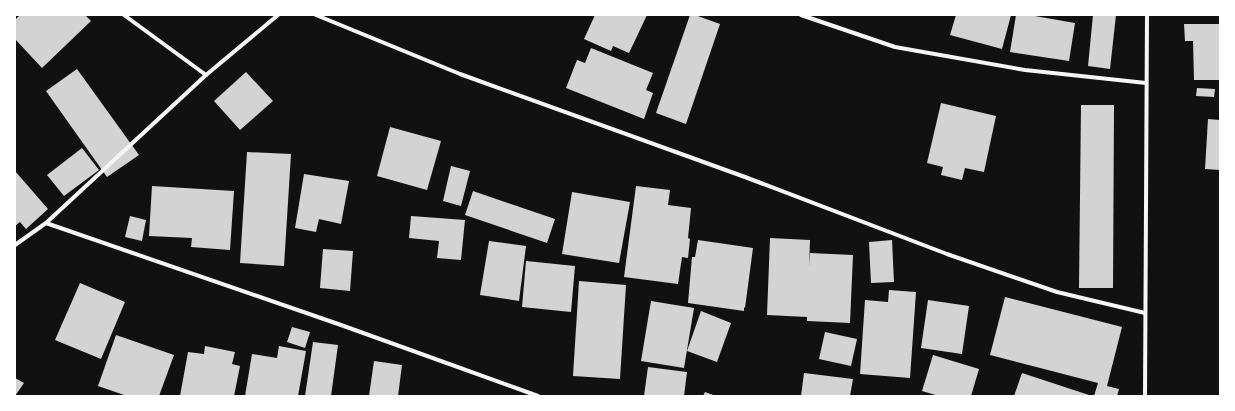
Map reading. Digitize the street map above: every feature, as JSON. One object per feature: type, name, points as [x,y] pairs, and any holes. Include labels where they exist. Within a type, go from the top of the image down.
[{"type":"street","points":[[124,15],[206,75]]},
{"type":"street","points":[[15,245],[46,224],[206,75],[278,15]]},
{"type":"street","points":[[316,15],[460,74],[745,177],[947,254],[1057,292],[1145,313]]},
{"type":"street","points":[[801,15],[895,47],[1024,70],[1146,83]]},
{"type":"street","points":[[1145,396],[1147,15]]},
{"type":"street","points":[[46,224],[334,323],[538,396]]},
{"type":"building","points":[[20,15],[85,15],[91,21],[42,68],[15,39],[15,20]]},
{"type":"building","points":[[595,15],[647,15],[629,53],[613,46],[611,51],[584,39]]},
{"type":"building","points":[[690,15],[695,15],[720,24],[686,124],[656,113]]},
{"type":"building","points":[[956,15],[1011,15],[1002,49],[950,35]]},
{"type":"building","points":[[1016,15],[1029,15],[1075,23],[1069,61],[1010,52]]},
{"type":"building","points":[[1093,15],[1116,15],[1110,69],[1088,66]]},
{"type":"building","points":[[1184,24],[1220,24],[1220,80],[1194,80],[1193,41],[1185,41]]},
{"type":"building","points":[[591,48],[653,73],[646,90],[653,93],[644,119],[566,88],[577,60],[585,63]]},
{"type":"building","points":[[77,69],[139,155],[107,177],[46,91]]},
{"type":"building","points":[[246,72],[273,101],[240,130],[214,101]]},
{"type":"building","points":[[1197,88],[1215,89],[1214,97],[1196,96]]},
{"type":"building","points":[[941,103],[996,116],[984,172],[965,168],[962,180],[941,175],[943,167],[927,163]]},
{"type":"building","points":[[1081,105],[1114,105],[1113,288],[1079,288]]},
{"type":"building","points":[[1208,119],[1220,120],[1220,170],[1205,169]]},
{"type":"building","points":[[390,127],[441,141],[427,190],[377,176]]},
{"type":"building","points":[[82,148],[99,170],[64,196],[47,175]]},
{"type":"building","points":[[247,152],[291,154],[284,266],[240,263]]},
{"type":"building","points":[[451,166],[470,171],[461,206],[443,201]]},
{"type":"building","points":[[15,171],[48,209],[26,229],[20,222],[15,226]]},
{"type":"building","points":[[304,174],[349,181],[341,224],[319,219],[316,232],[295,228]]},
{"type":"building","points":[[152,186],[234,191],[230,250],[191,247],[192,238],[149,236]]},
{"type":"building","points":[[636,186],[670,190],[668,205],[691,208],[688,258],[682,257],[678,284],[624,277]]},
{"type":"building","points":[[473,191],[555,219],[547,243],[465,215]]},
{"type":"building","points":[[572,192],[630,202],[619,263],[562,254]]},
{"type":"building","points":[[130,216],[146,220],[142,241],[125,237]]},
{"type":"building","points":[[411,216],[465,220],[461,260],[437,258],[439,241],[409,238]]},
{"type":"building","points":[[770,238],[810,240],[809,267],[810,253],[853,255],[850,323],[807,321],[807,317],[767,315]]},
{"type":"building","points":[[698,240],[753,248],[744,311],[688,303],[692,257],[695,257]]},
{"type":"building","points":[[892,240],[894,282],[871,283],[869,242]]},
{"type":"building","points":[[489,241],[526,246],[519,301],[480,295]]},
{"type":"building","points":[[323,249],[353,251],[350,291],[320,288]]},
{"type":"building","points":[[526,261],[575,266],[571,312],[522,307]]},
{"type":"building","points":[[579,281],[626,285],[620,379],[573,376]]},
{"type":"building","points":[[80,283],[125,302],[101,359],[55,340]]},
{"type":"building","points":[[889,290],[916,292],[910,378],[860,374],[865,300],[888,302]]},
{"type":"building","points":[[1005,297],[1122,327],[1107,386],[1119,389],[1117,396],[1094,396],[1098,383],[990,355]]},
{"type":"building","points":[[928,300],[969,306],[962,354],[921,348]]},
{"type":"building","points":[[651,301],[694,308],[684,368],[641,361]]},
{"type":"building","points":[[701,311],[731,323],[717,362],[687,351]]},
{"type":"building","points":[[292,327],[310,332],[305,348],[287,342]]},
{"type":"building","points":[[825,332],[857,339],[851,366],[819,359]]},
{"type":"building","points":[[116,335],[174,355],[159,396],[127,396],[98,386]]},
{"type":"building","points":[[313,342],[338,345],[331,396],[305,396]]},
{"type":"building","points":[[205,346],[235,352],[232,364],[240,366],[234,396],[180,396],[188,352],[204,354]]},
{"type":"building","points":[[279,346],[306,351],[298,396],[245,396],[252,354],[277,358]]},
{"type":"building","points":[[933,355],[979,369],[971,396],[939,396],[922,391]]},
{"type":"building","points":[[374,361],[402,365],[398,396],[369,396]]},
{"type":"building","points":[[648,367],[687,372],[684,396],[644,396]]},
{"type":"building","points":[[804,373],[853,379],[850,396],[801,396]]},
{"type":"building","points":[[1022,373],[1092,396],[1014,396]]},
{"type":"building","points":[[15,378],[24,383],[15,396]]},
{"type":"building","points":[[705,392],[716,396],[703,396]]}]
